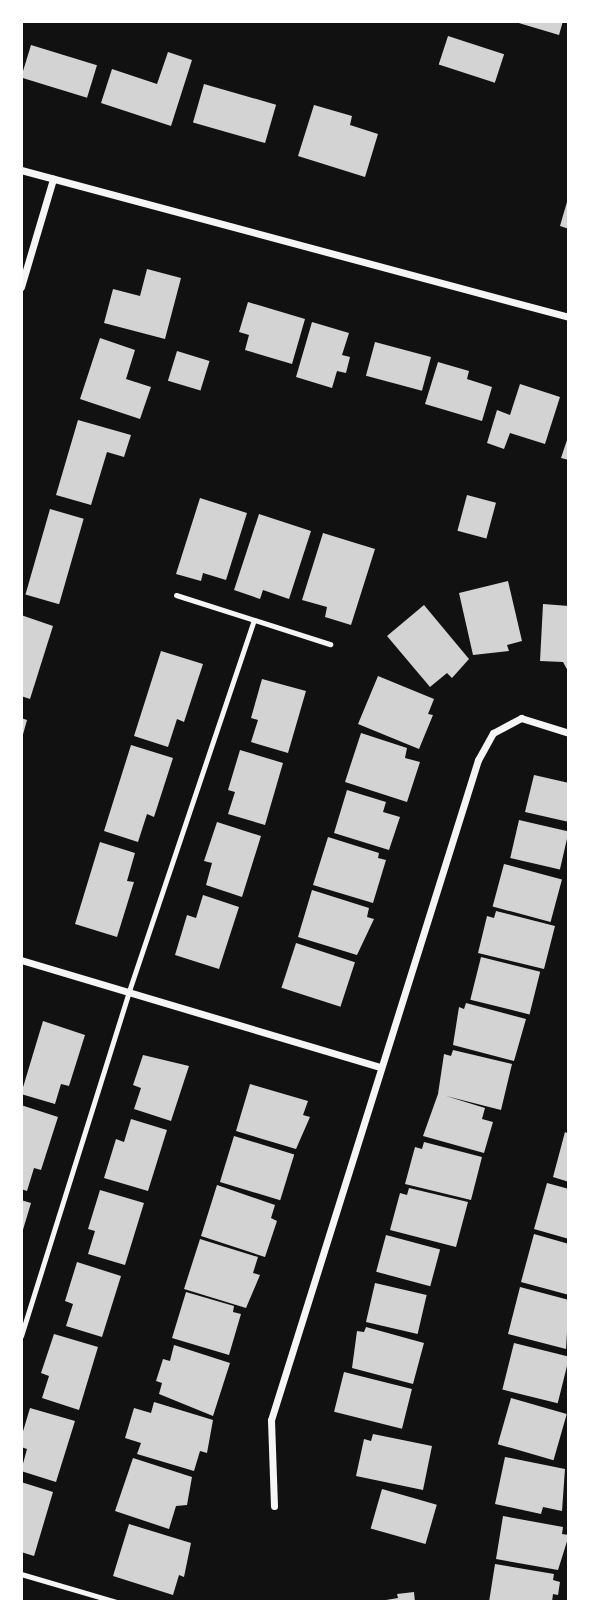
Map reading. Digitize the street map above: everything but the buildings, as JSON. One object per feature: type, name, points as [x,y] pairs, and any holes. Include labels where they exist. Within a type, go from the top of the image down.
[{"type":"street","points":[[21,170],[569,317]]},
{"type":"street","points":[[21,287],[53,178]]},
{"type":"street","points":[[274,1506],[271,1420],[478,760],[494,733],[522,718],[569,733]]},
{"type":"street","points":[[21,960],[380,1067]]},
{"type":"lane","points":[[176,595],[330,644]]},
{"type":"lane","points":[[21,1336],[129,991],[254,620]]},
{"type":"lane","points":[[21,1574],[113,1601]]}]
